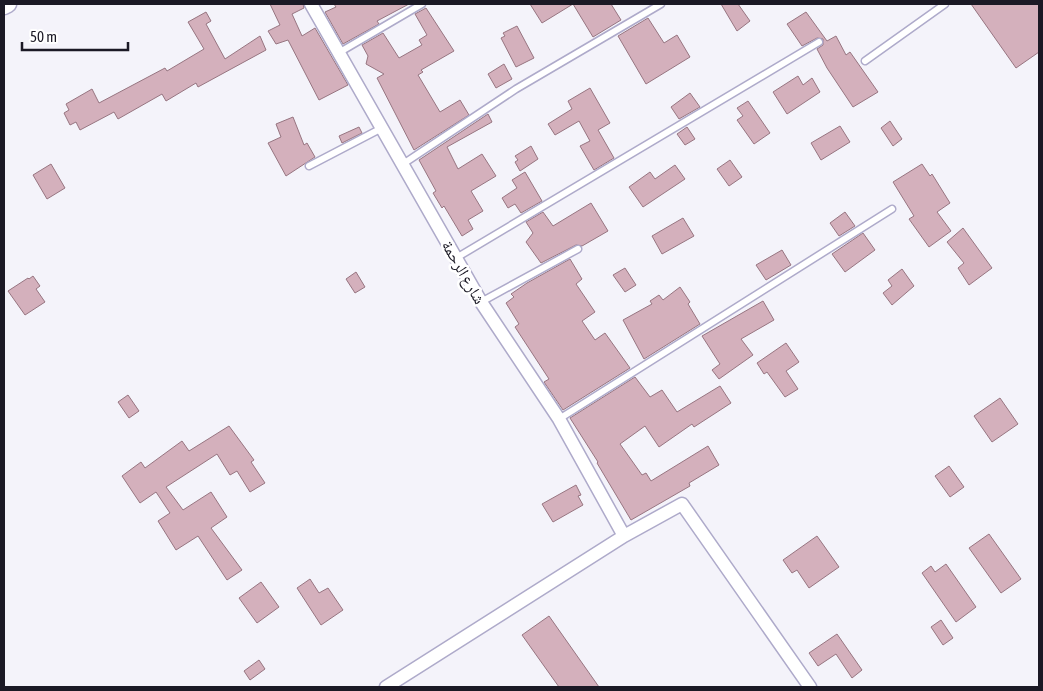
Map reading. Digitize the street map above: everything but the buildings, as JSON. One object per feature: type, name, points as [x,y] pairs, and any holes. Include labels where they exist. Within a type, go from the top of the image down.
[{"type":"street","points":[[4,6],[8,4]]},
{"type":"street","name":"شارع الرحمة","points":[[311,4],[456,258],[482,302],[559,419],[624,536]]},
{"type":"street","points":[[386,687],[624,536],[682,504],[810,687]]},
{"type":"lane","points":[[340,52],[422,4]]},
{"type":"lane","points":[[403,164],[516,90],[661,4]]},
{"type":"lane","points":[[865,61],[945,4]]},
{"type":"lane","points":[[456,258],[819,42]]},
{"type":"lane","points":[[309,166],[383,128]]},
{"type":"lane","points":[[559,419],[892,209]]},
{"type":"lane","points":[[482,302],[578,248]]}]
